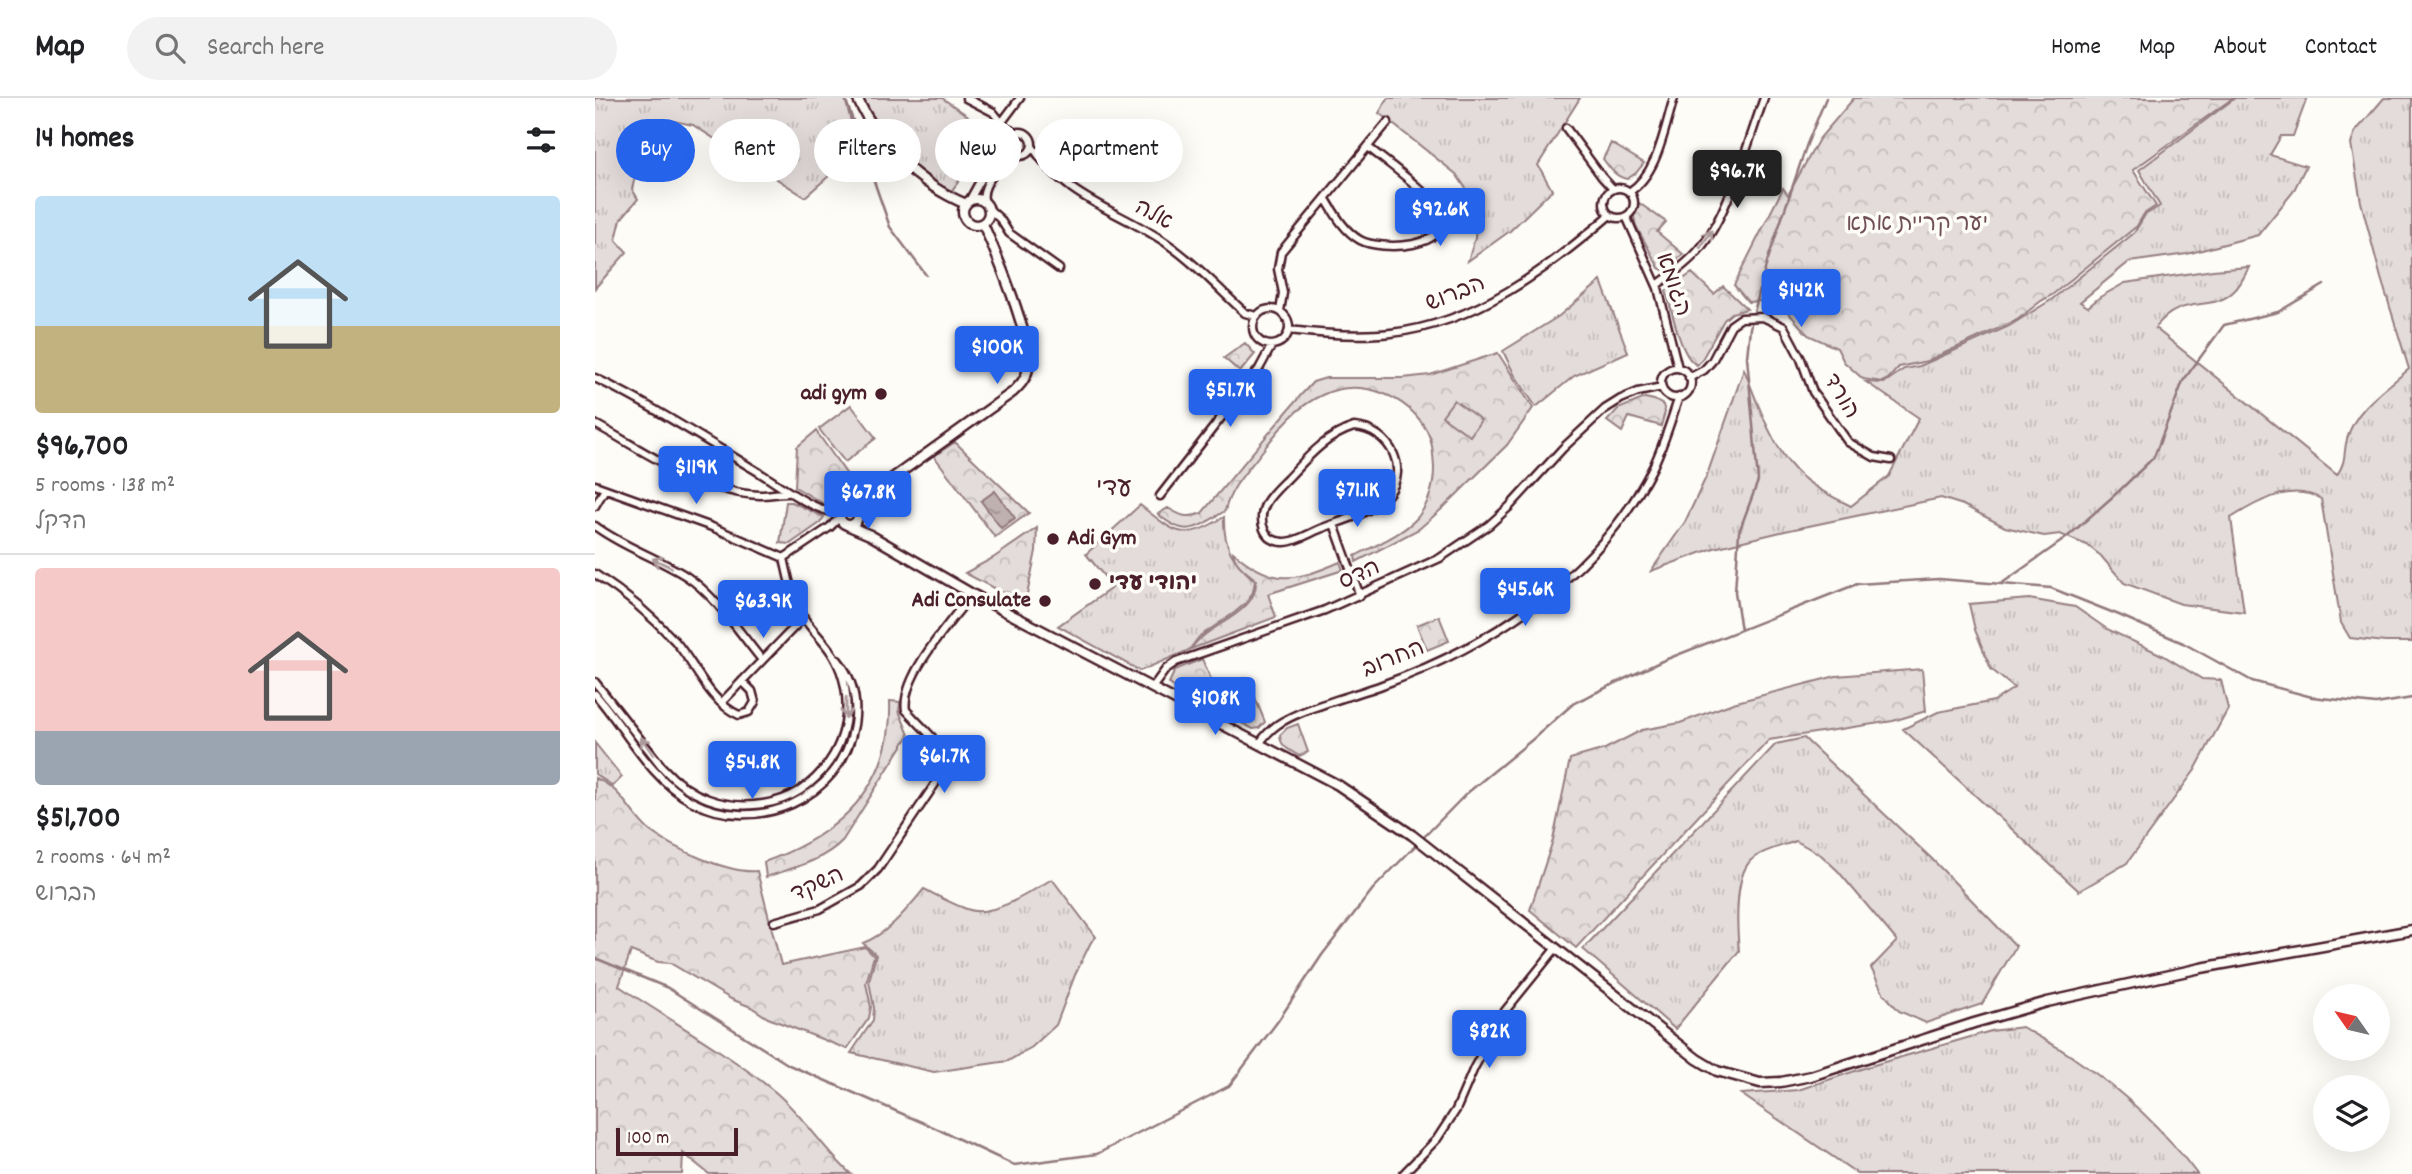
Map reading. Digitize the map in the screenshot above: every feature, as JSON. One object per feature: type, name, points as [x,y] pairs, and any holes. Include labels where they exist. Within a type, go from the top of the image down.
[{"type":"street","points":[[857,98],[886,144],[904,163],[942,194],[967,203],[978,199],[1000,219],[1009,233],[1059,269]]},
{"type":"street","points":[[966,98],[993,112],[999,119]]},
{"type":"street","points":[[1004,119],[1020,98]]},
{"type":"street","points":[[1629,192],[1639,186],[1654,161],[1674,98]]},
{"type":"street","points":[[1657,285],[1683,266],[1707,239],[1724,206],[1763,98]]},
{"type":"street","points":[[1280,311],[1283,293],[1278,269],[1280,252],[1388,122]]},
{"type":"street","points":[[1566,128],[1613,189]]},
{"type":"street","points":[[1021,134],[1028,135],[1032,146],[1028,153],[1021,155]]},
{"type":"street","name":"אלה","points":[[1032,146],[1040,158],[1077,192],[1100,207],[1145,229],[1179,252],[1212,279],[1245,313],[1256,316]]},
{"type":"street","points":[[1326,199],[1345,228],[1355,237],[1373,245],[1406,245],[1436,235],[1441,221],[1434,204],[1368,147]]},
{"type":"street","points":[[978,182],[963,216],[968,223],[975,226],[983,224],[988,217],[983,198],[990,182]]},
{"type":"street","points":[[1622,188],[1629,192],[1633,205],[1626,216],[1618,218],[1610,215],[1604,203],[1606,195],[1613,189],[1622,188]]},
{"type":"street","name":"הברוש","points":[[1289,330],[1332,335],[1388,334],[1439,323],[1479,307],[1519,285],[1563,255],[1610,215]]},
{"type":"street","name":"הגומא","points":[[1626,216],[1657,285],[1678,368]]},
{"type":"street","points":[[784,558],[843,520],[848,506],[866,497],[1013,392],[1025,377],[1028,369],[1027,346],[1000,263],[983,224]]},
{"type":"street","points":[[1160,496],[1259,369],[1272,345],[1282,340],[1289,330],[1288,320],[1280,311],[1266,309],[1256,316],[1256,337],[1272,345]]},
{"type":"street","name":"הורד","points":[[1689,378],[1704,370],[1712,361],[1731,325],[1741,318],[1763,317],[1784,327],[1801,359],[1813,392],[1848,442],[1874,457],[1891,460]]},
{"type":"street","points":[[1678,368],[1685,371],[1689,378],[1687,391],[1679,397],[1666,394],[1661,387],[1665,373],[1669,370],[1678,368]]},
{"type":"street","points":[[595,378],[690,430],[787,492],[843,520],[972,594],[1338,785],[1412,835],[1697,1059],[1717,1071],[1760,1083],[1781,1083],[2047,1002],[2201,968],[2412,930]]},
{"type":"street","name":"הדס","points":[[1152,688],[1166,669],[1176,662],[1325,610],[1440,558],[1465,543],[1509,507],[1563,447],[1605,409],[1638,392],[1661,387]]},
{"type":"street","name":"החרוב","points":[[1259,744],[1269,731],[1287,719],[1383,685],[1459,651],[1510,621],[1560,584],[1607,538],[1637,495],[1663,445],[1679,397]]},
{"type":"street","points":[[595,424],[685,473],[707,482],[761,495],[787,492]]},
{"type":"street","points":[[1364,428],[1384,439],[1392,451],[1397,474],[1394,485],[1381,502],[1333,524],[1285,542],[1276,541],[1264,530],[1262,514],[1271,496],[1322,443],[1344,430],[1364,428]]},
{"type":"street","points":[[595,485],[712,527],[784,558]]},
{"type":"street","points":[[595,506],[605,489]]},
{"type":"street","points":[[843,520],[854,524],[866,497]]},
{"type":"street","points":[[848,506],[855,508],[863,527],[870,535]]},
{"type":"street","points":[[1333,524],[1360,596]]},
{"type":"street","points":[[595,526],[611,538],[696,583],[762,660]]},
{"type":"street","points":[[595,694],[656,774],[678,793],[706,808],[732,814],[777,811],[804,799],[825,783],[848,747],[855,719],[855,692],[846,671],[800,612],[784,558]]},
{"type":"street","points":[[595,574],[624,593],[660,625],[722,702],[739,715],[749,712],[755,702],[755,696],[742,681]]},
{"type":"street","name":"השקד","points":[[774,922],[820,909],[861,886],[878,869],[935,784],[943,758],[932,737],[906,710],[907,692],[929,651],[972,594]]},
{"type":"street","points":[[722,702],[804,617]]},
{"type":"street","points":[[595,682],[672,778],[709,800],[733,806],[760,805],[787,797],[809,785],[826,766],[840,743],[846,718],[846,694],[838,664],[830,651]]},
{"type":"street","points":[[1403,1174],[1437,1139],[1455,1110],[1505,1011],[1556,948]]},
{"type":"green space","points":[[595,98],[845,98],[850,119],[814,119],[814,182],[822,182],[805,197],[782,182],[800,182],[800,119],[709,119],[709,135],[695,126],[695,119],[616,119],[616,182],[634,182],[632,189],[638,199],[621,219],[616,240],[627,252],[595,288]]},
{"type":"green space","points":[[862,98],[942,98],[968,116],[966,119],[935,119],[935,182],[958,182],[949,194],[921,172],[921,119],[875,119]]},
{"type":"green space","points":[[1388,98],[1580,98],[1538,165],[1552,190],[1510,231],[1468,261],[1475,238],[1476,220],[1471,196],[1456,174],[1379,113]]},
{"type":"green space","name":"יער קריית אתא","points":[[1854,98],[2233,98],[2133,170],[2156,206],[2144,214],[2137,226],[2052,295],[2017,320],[1927,361],[1899,367],[1882,382],[1863,379],[1844,362],[1837,348],[1808,335],[1777,300],[1748,302],[1734,285],[1783,188],[1788,195],[1819,139]]},
{"type":"green space","points":[[2235,98],[2307,98],[2293,136],[2281,136],[2270,155],[2306,166],[2293,192],[2258,235],[2187,254],[2129,262],[2080,302],[2088,307],[2125,283],[2249,267],[2239,286],[2225,298],[2176,310],[2155,328],[2337,475],[2344,461],[2347,439],[2357,418],[2364,408],[2409,369],[2361,202],[2351,144],[2355,132],[2384,98],[2412,98],[2412,642],[2350,638],[2341,623],[2321,499],[2310,494],[2286,493],[2274,496],[2231,518],[2244,612],[2181,604],[2124,583],[2101,556],[2087,545],[2060,534],[2044,536],[2005,527],[1963,505],[1941,498],[1714,548],[1651,571],[1685,522],[1707,475],[1744,369],[1766,423],[1787,461],[1808,482],[1851,506],[1889,476],[1919,418],[1866,382],[1884,383],[1904,369],[1920,366],[2009,326],[2051,300],[2134,233],[2145,215],[2160,206],[2139,170]]},
{"type":"green space","points":[[1611,143],[1644,163],[1627,179],[1616,174],[1603,159]]},
{"type":"green space","points":[[1639,203],[1666,222],[1657,232],[1683,254],[1667,269],[1659,268],[1636,226],[1634,217]]},
{"type":"green space","points":[[1692,273],[1714,294],[1723,286],[1747,309],[1732,313],[1724,320],[1697,365],[1691,361],[1681,343],[1666,291]]},
{"type":"green space","points":[[1601,281],[1628,352],[1574,376],[1536,407],[1514,374],[1503,351],[1559,316]]},
{"type":"green space","points":[[1245,343],[1255,354],[1240,372],[1224,358]]},
{"type":"green space","points":[[1498,353],[1533,408],[1507,445],[1419,529],[1356,562],[1355,556],[1396,534],[1418,517],[1428,500],[1434,475],[1430,440],[1418,418],[1395,399],[1367,389],[1337,390],[1322,395],[1297,411],[1241,478],[1227,502],[1225,511],[1215,517],[1199,526],[1184,529],[1158,514],[1168,508],[1184,516],[1202,513],[1313,382],[1326,378],[1403,378],[1430,375]]},
{"type":"green space","points":[[1645,398],[1663,405],[1665,412],[1661,426],[1629,417],[1622,432],[1607,421],[1618,409]]},
{"type":"green space","points":[[1454,400],[1481,420],[1470,436],[1442,416]]},
{"type":"green space","points":[[851,405],[876,438],[845,462],[819,429]]},
{"type":"green space","points":[[816,431],[860,493],[829,507],[795,487],[797,447]]},
{"type":"green space","points":[[955,442],[1029,513],[995,537],[934,456]]},
{"type":"green space","points":[[786,502],[792,502],[824,517],[820,523],[790,544],[780,543]]},
{"type":"green space","points":[[1140,505],[1171,528],[1180,531],[1198,530],[1224,517],[1225,537],[1231,553],[1255,581],[1253,592],[1246,603],[1199,637],[1189,650],[1140,671],[1058,626],[1113,587],[1086,554]]},
{"type":"green space","points":[[1037,528],[1036,551],[1025,605],[965,573],[993,558]]},
{"type":"green space","points":[[1233,552],[1260,571],[1284,577],[1309,574],[1340,562],[1343,570],[1268,594],[1276,617],[1191,649],[1198,640],[1240,611],[1254,592],[1256,580],[1238,564]]},
{"type":"green space","points":[[2029,599],[2075,607],[2107,629],[2164,656],[2202,679],[2221,680],[2228,709],[2195,770],[2127,863],[2079,891],[1903,729],[1938,712],[1994,701],[2014,688],[1991,669],[1975,630],[1969,604]]},
{"type":"green space","points":[[1439,616],[1449,641],[1427,650],[1417,625]]},
{"type":"green space","points":[[1202,659],[1215,688],[1247,678],[1265,722],[1259,728],[1253,729],[1169,683],[1175,670]]},
{"type":"green space","points":[[1922,669],[1926,711],[1893,721],[1769,740],[1576,948],[1530,910],[1553,840],[1570,759],[1605,749],[1642,730],[1680,723],[1733,703],[1836,676]]},
{"type":"green space","points":[[890,701],[900,702],[899,711],[909,735],[843,840],[817,859],[766,877],[764,862],[816,838],[838,822],[856,804],[871,783],[882,759],[889,732]]},
{"type":"green space","points":[[1298,724],[1308,752],[1299,756],[1289,750],[1280,739],[1280,735],[1287,728]]},
{"type":"green space","points":[[1804,738],[1932,859],[2016,946],[1982,1004],[1926,1023],[1899,1011],[1883,993],[1871,968],[1897,941],[1838,871],[1821,855],[1796,841],[1765,852],[1748,864],[1743,874],[1738,901],[1739,951],[1675,1029],[1583,949],[1776,744]]},
{"type":"green space","points":[[595,743],[622,777],[613,786],[595,774]]},
{"type":"green space","points":[[595,778],[612,788],[650,831],[672,845],[717,864],[757,871],[781,965],[865,947],[874,956],[866,983],[871,1007],[869,1018],[847,1049],[768,1018],[670,963],[658,962],[631,951],[619,986],[774,1091],[851,1174],[709,1174],[683,1153],[682,1174],[595,1174]]},
{"type":"green space","points":[[1052,879],[1096,937],[1075,975],[1056,1025],[1032,1047],[1008,1061],[934,1072],[851,1053],[873,1020],[874,1008],[869,981],[876,955],[863,943],[889,927],[924,889],[958,906],[980,911],[1013,902]]},
{"type":"green space","points":[[2022,1027],[2058,1047],[2127,1099],[2171,1142],[2197,1174],[1858,1174],[1741,1094],[1798,1090],[1991,1031]]},
{"type":"water","points":[[995,491],[1015,518],[1001,528],[981,501]]},
{"type":"waterway","points":[[845,98],[890,227],[926,275]]},
{"type":"waterway","points":[[1741,630],[1735,592],[1739,532],[1758,481],[1747,357],[1750,328],[1767,262],[1807,144],[1826,98]]},
{"type":"waterway","points":[[2001,584],[2066,538],[2154,457],[2183,381],[2224,325],[2278,312],[2324,285]]},
{"type":"waterway","points":[[595,958],[668,988],[789,1065],[1014,1165],[1097,1154],[1229,1086],[1278,1021],[1322,955],[1373,889],[1466,794],[1574,703],[1662,661],[1857,584],[1939,579],[2051,588],[2183,643],[2252,681],[2312,697],[2376,704],[2412,698]]},
{"type":"place","name":"adi gym","points":[[881,394]]},
{"type":"place","name":"Adi Gym","points":[[1053,539]]},
{"type":"place","name":"יהודי עדי","points":[[1095,584]]},
{"type":"place","name":"Adi Consulate","points":[[1045,601]]},
{"type":"district","name":"עדי","points":[[1114,489]]}]
